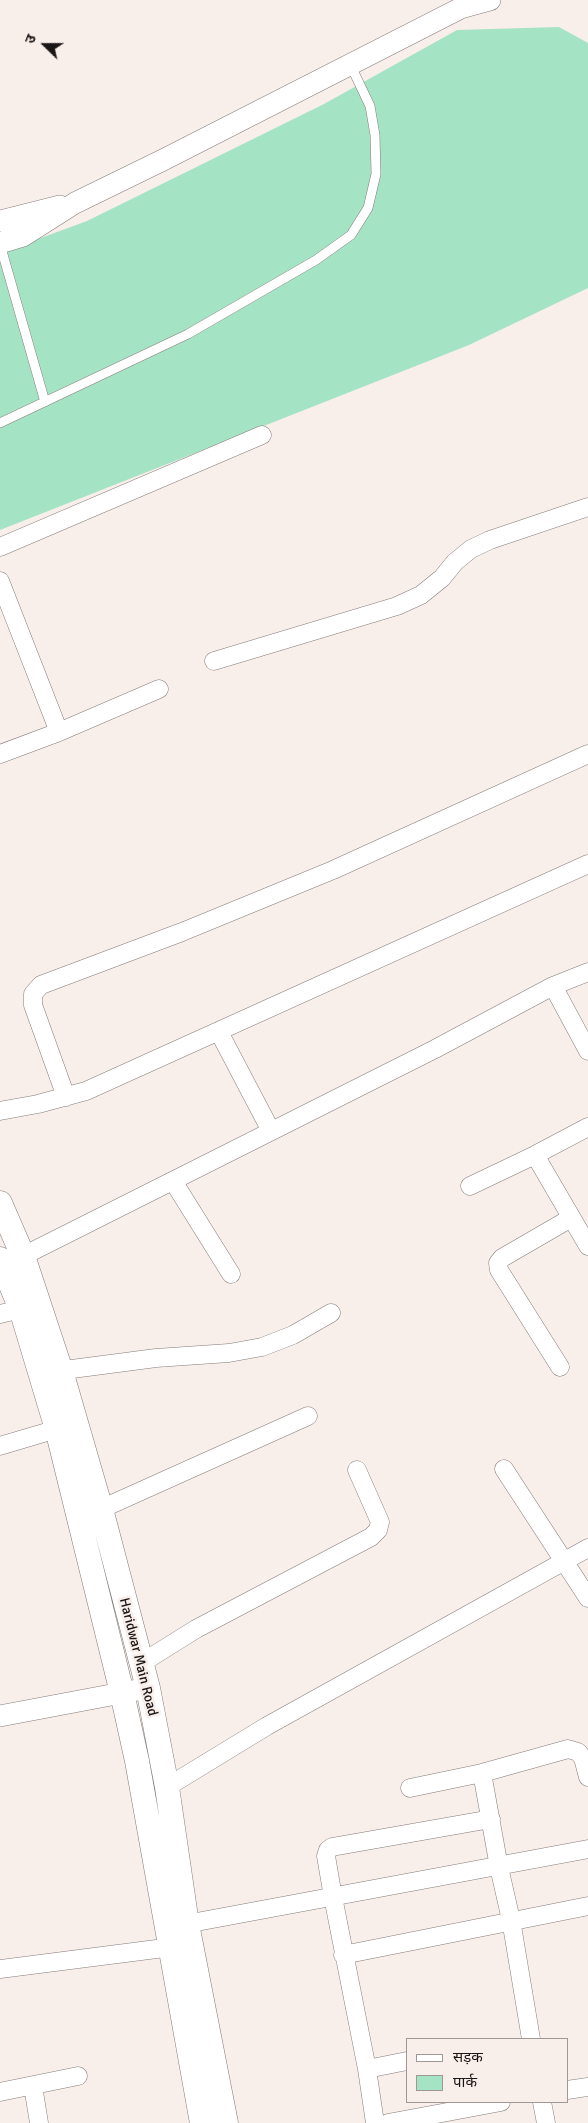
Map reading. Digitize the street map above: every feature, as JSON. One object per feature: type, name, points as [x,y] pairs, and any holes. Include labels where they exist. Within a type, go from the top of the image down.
[{"type":"main road","name":"Haridwar Main Road","points":[[0,1203],[11,1258],[101,1509],[140,1664],[148,1688],[167,1787],[179,1936],[202,2123]]},
{"type":"main road","name":"Haridwar Main Road","points":[[11,1258],[11,1312],[51,1372],[57,1429],[226,2123]]},
{"type":"street","points":[[0,244],[23,236],[75,203],[460,8],[490,0]]},
{"type":"street","points":[[0,221],[75,203]]},
{"type":"street","points":[[0,548],[262,435]]},
{"type":"street","points":[[214,661],[397,606],[421,594],[442,578],[455,562],[471,549],[490,540],[588,506]]},
{"type":"street","points":[[0,581],[59,732]]},
{"type":"street","points":[[0,754],[59,732],[159,689]]},
{"type":"street","points":[[66,1097],[33,1005],[33,994],[41,986],[333,870],[588,754]]},
{"type":"street","points":[[0,1111],[66,1097],[94,1088],[588,864]]},
{"type":"street","points":[[11,1258],[173,1181],[435,1049],[553,986],[588,972]]},
{"type":"street","points":[[553,986],[588,1051]]},
{"type":"street","points":[[219,1032],[271,1131]]},
{"type":"street","points":[[470,1186],[588,1127]]},
{"type":"street","points":[[535,1155],[588,1246]]},
{"type":"street","points":[[173,1181],[231,1274]]},
{"type":"street","points":[[560,1367],[499,1270],[498,1263],[502,1258],[571,1218]]},
{"type":"street","points":[[51,1372],[156,1358],[229,1353],[262,1347],[293,1335],[331,1313]]},
{"type":"street","points":[[101,1509],[308,1416]]},
{"type":"street","points":[[0,1446],[57,1429]]},
{"type":"street","points":[[504,1469],[588,1598]]},
{"type":"street","points":[[140,1664],[196,1629],[371,1537],[378,1530],[380,1522],[357,1470]]},
{"type":"street","points":[[167,1787],[267,1726],[588,1548]]},
{"type":"street","points":[[0,1716],[148,1688]]},
{"type":"street","points":[[410,1788],[482,1773],[568,1749],[578,1752],[584,1758],[588,1777]]},
{"type":"street","points":[[482,1773],[498,1867],[511,1920],[529,2038]]},
{"type":"street","points":[[375,2123],[367,2069],[343,1955],[326,1856],[332,1846],[491,1819]]},
{"type":"street","points":[[0,1969],[179,1936],[333,1897],[588,1849]]},
{"type":"street","points":[[343,1955],[588,1906]]},
{"type":"street","points":[[367,2069],[406,2061]]},
{"type":"street","points":[[0,2092],[78,2076]]},
{"type":"street","points":[[33,2086],[39,2123]]},
{"type":"street","points":[[568,2090],[588,2087]]},
{"type":"street","points":[[388,2123],[496,2103]]},
{"type":"street","points":[[542,2103],[546,2123]]},
{"type":"lane","points":[[0,423],[188,334],[316,260],[351,235],[368,208],[376,174],[375,135],[370,106],[350,64]]},
{"type":"lane","points":[[0,244],[46,402]]},
{"type":"green space","points":[[559,27],[588,43],[588,288],[469,345],[0,530],[0,253],[87,221],[324,104],[457,30]]}]
